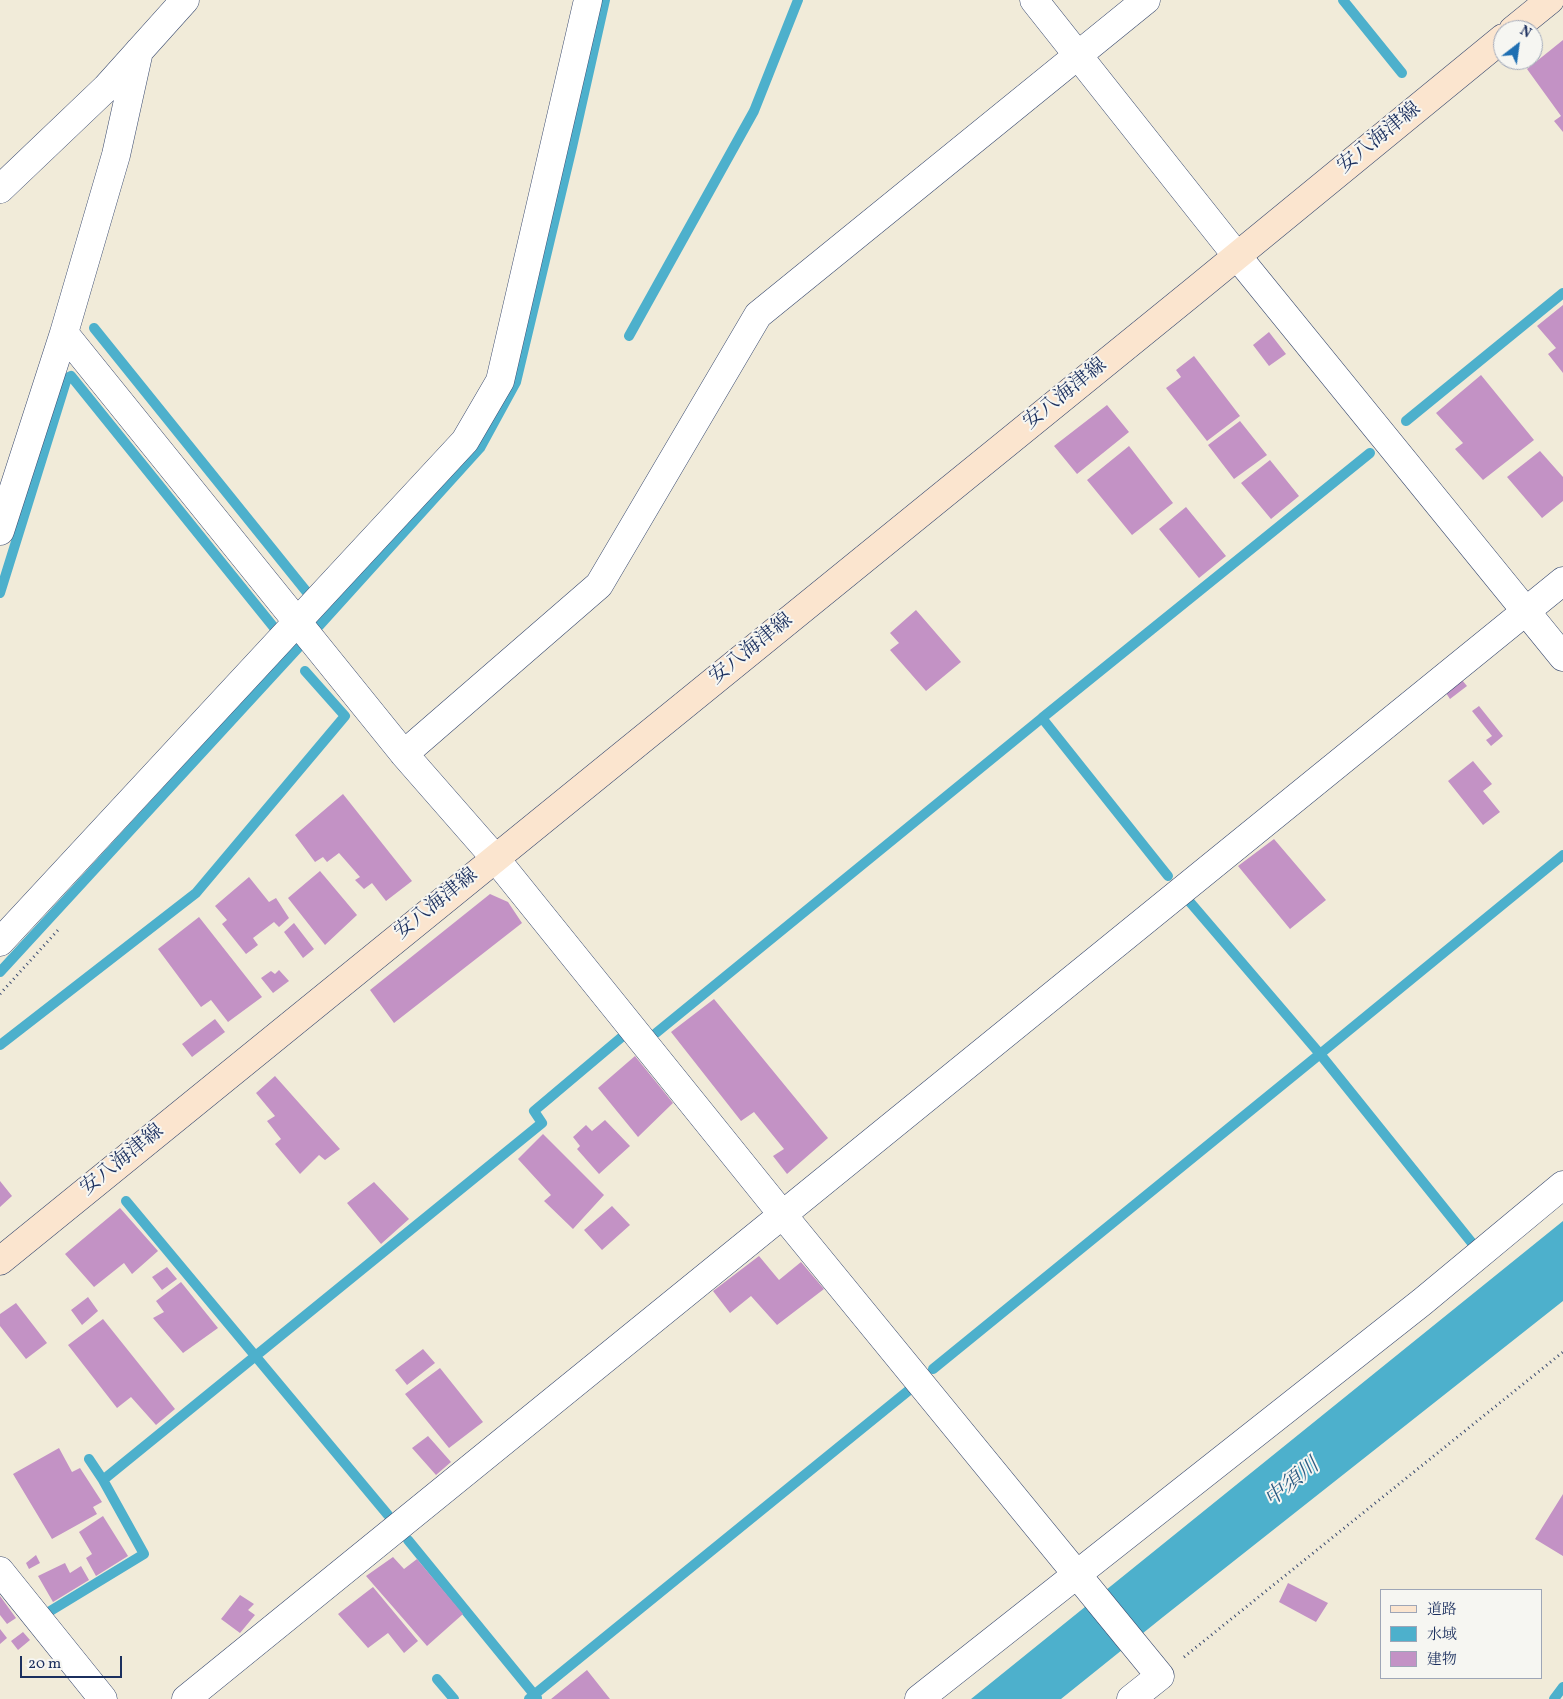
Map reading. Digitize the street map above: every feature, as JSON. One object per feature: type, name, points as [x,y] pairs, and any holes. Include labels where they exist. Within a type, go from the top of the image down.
[{"type":"main road","points":[[1525,20],[1550,0]]},
{"type":"main road","name":"安八海津線","points":[[0,1261],[1238,256],[1493,46]]},
{"type":"street","points":[[0,189],[106,88],[185,0]]},
{"type":"street","points":[[0,942],[465,441],[500,381],[588,0]]},
{"type":"street","points":[[1034,0],[1079,54],[1238,256],[1563,657]]},
{"type":"street","points":[[404,754],[599,585],[758,315],[1146,0]]},
{"type":"street","points":[[0,530],[64,332],[116,155],[139,51]]},
{"type":"street","points":[[64,332],[404,754],[495,858],[782,1214],[1152,1667],[1131,1699]]},
{"type":"street","points":[[186,1699],[1563,581]]},
{"type":"street","points":[[919,1699],[1083,1583],[1563,1185]]},
{"type":"street","points":[[0,1570],[103,1699]]},
{"type":"path","points":[[1152,1667],[1563,1352]]},
{"type":"water","name":"中須川","points":[[1563,1221],[1563,1301],[1061,1699],[971,1699]]},
{"type":"building","points":[[1563,40],[1563,132],[1554,121],[1561,116],[1528,70],[1543,70],[1543,56]]},
{"type":"building","points":[[1563,305],[1563,373],[1548,354],[1556,348],[1537,326]]},
{"type":"building","points":[[1269,332],[1286,354],[1269,366],[1253,345]]},
{"type":"building","points":[[1194,356],[1240,416],[1207,441],[1166,388],[1181,377],[1176,370]]},
{"type":"building","points":[[1481,375],[1534,440],[1483,480],[1455,449],[1463,443],[1436,413]]},
{"type":"building","points":[[1107,405],[1129,432],[1077,474],[1054,446]]},
{"type":"building","points":[[1240,421],[1267,455],[1234,479],[1208,445]]},
{"type":"building","points":[[1129,446],[1173,503],[1132,535],[1087,480]]},
{"type":"building","points":[[1540,451],[1563,477],[1563,501],[1542,518],[1507,477]]},
{"type":"building","points":[[1270,460],[1299,496],[1271,519],[1241,483]]},
{"type":"building","points":[[1186,507],[1226,556],[1199,578],[1159,529]]},
{"type":"building","points":[[916,610],[961,662],[926,691],[890,650],[899,643],[890,633]]},
{"type":"building","points":[[1462,680],[1467,686],[1450,699],[1446,693]]},
{"type":"building","points":[[1479,706],[1503,736],[1491,746],[1486,740],[1492,736],[1472,711]]},
{"type":"building","points":[[1473,761],[1492,784],[1483,791],[1500,812],[1483,825],[1448,781]]},
{"type":"building","points":[[343,794],[412,881],[386,901],[372,883],[364,889],[355,880],[360,877],[339,853],[327,862],[323,857],[315,862],[295,835]]},
{"type":"building","points":[[1274,839],[1326,900],[1290,929],[1238,866]]},
{"type":"building","points":[[320,871],[357,915],[325,945],[288,898]]},
{"type":"building","points":[[249,877],[269,902],[276,898],[289,918],[279,927],[274,922],[253,938],[258,945],[246,954],[222,924],[227,920],[215,906]]},
{"type":"building","points":[[490,894],[508,902],[522,923],[394,1023],[370,990]]},
{"type":"building","points":[[199,917],[262,997],[228,1022],[211,1000],[201,1007],[158,949]]},
{"type":"building","points":[[294,923],[314,949],[303,958],[284,932]]},
{"type":"building","points":[[279,970],[289,981],[273,993],[261,978],[271,971],[275,974]]},
{"type":"building","points":[[714,999],[828,1138],[787,1174],[773,1156],[784,1149],[754,1112],[741,1121],[671,1032]]},
{"type":"building","points":[[215,1019],[225,1032],[192,1057],[182,1044]]},
{"type":"building","points":[[635,1056],[673,1103],[638,1137],[598,1088]]},
{"type":"building","points":[[275,1076],[340,1149],[325,1160],[319,1155],[300,1174],[275,1144],[281,1139],[267,1121],[275,1116],[256,1093]]},
{"type":"building","points":[[605,1120],[630,1146],[599,1174],[577,1149],[580,1146],[573,1137],[586,1125],[592,1131]]},
{"type":"building","points":[[543,1134],[604,1195],[573,1229],[544,1201],[551,1195],[518,1159]]},
{"type":"building","points":[[0,1181],[12,1196],[0,1207]]},
{"type":"building","points":[[374,1182],[409,1219],[381,1244],[347,1203]]},
{"type":"building","points":[[612,1206],[630,1225],[602,1250],[584,1230]]},
{"type":"building","points":[[120,1208],[158,1251],[132,1274],[124,1263],[94,1287],[65,1254]]},
{"type":"building","points":[[759,1256],[779,1280],[801,1262],[824,1289],[777,1325],[751,1296],[730,1313],[713,1291]]},
{"type":"building","points":[[167,1267],[177,1279],[162,1290],[152,1277]]},
{"type":"building","points":[[181,1282],[218,1328],[183,1353],[153,1318],[164,1312],[156,1301]]},
{"type":"building","points":[[88,1297],[98,1311],[82,1325],[71,1310]]},
{"type":"building","points":[[16,1303],[47,1343],[26,1359],[0,1326],[0,1314]]},
{"type":"building","points":[[103,1319],[175,1409],[156,1425],[131,1397],[117,1408],[68,1345]]},
{"type":"building","points":[[423,1349],[435,1363],[407,1385],[395,1370]]},
{"type":"building","points":[[440,1368],[483,1422],[449,1448],[405,1394]]},
{"type":"building","points":[[428,1436],[451,1462],[436,1475],[412,1448]]},
{"type":"building","points":[[59,1448],[72,1472],[80,1468],[102,1502],[93,1507],[97,1514],[52,1539],[13,1474]]},
{"type":"building","points":[[1563,1494],[1563,1556],[1535,1539]]},
{"type":"building","points":[[103,1516],[128,1556],[96,1576],[86,1558],[92,1554],[79,1532]]},
{"type":"building","points":[[36,1555],[40,1563],[29,1569],[26,1563]]},
{"type":"building","points":[[393,1557],[404,1569],[417,1559],[463,1614],[427,1646],[366,1576]]},
{"type":"building","points":[[65,1563],[70,1573],[81,1566],[89,1580],[53,1602],[38,1576]]},
{"type":"building","points":[[1288,1583],[1328,1603],[1316,1622],[1279,1602]]},
{"type":"building","points":[[373,1587],[418,1641],[404,1653],[388,1633],[368,1648],[338,1614]]},
{"type":"building","points":[[240,1595],[254,1604],[248,1610],[255,1615],[240,1633],[221,1619]]},
{"type":"building","points":[[0,1596],[16,1618],[7,1624],[0,1615]]},
{"type":"building","points":[[0,1629],[7,1638],[0,1644]]},
{"type":"building","points":[[23,1632],[30,1640],[18,1650],[11,1641]]},
{"type":"building","points":[[587,1670],[610,1699],[551,1699]]},
{"type":"waterway","points":[[319,626],[480,448],[516,382],[605,0]]},
{"type":"waterway","points":[[629,336],[754,111],[798,0]]},
{"type":"waterway","points":[[1343,0],[1402,73]]},
{"type":"waterway","points":[[1406,421],[1563,293]]},
{"type":"waterway","points":[[94,328],[310,596]]},
{"type":"waterway","points":[[0,593],[67,378],[71,376],[276,630]]},
{"type":"waterway","points":[[1168,876],[1042,718],[1370,453]]},
{"type":"waterway","points":[[0,972],[298,648]]},
{"type":"waterway","points":[[0,1045],[196,893],[345,716],[305,671]]},
{"type":"waterway","points":[[656,1033],[1042,718]]},
{"type":"waterway","points":[[1472,1243],[1320,1054],[1563,855]]},
{"type":"waterway","points":[[933,1369],[1320,1054],[1189,901]]},
{"type":"waterway","points":[[47,1613],[144,1554],[103,1480],[542,1123],[534,1111],[623,1036]]},
{"type":"waterway","points":[[126,1201],[388,1515]]},
{"type":"waterway","points":[[529,1699],[908,1391]]},
{"type":"waterway","points":[[89,1459],[103,1480]]},
{"type":"waterway","points":[[408,1540],[537,1698]]},
{"type":"waterway","points":[[437,1679],[454,1699]]},
{"type":"waterway","points":[[1554,1699],[1563,1687]]}]
